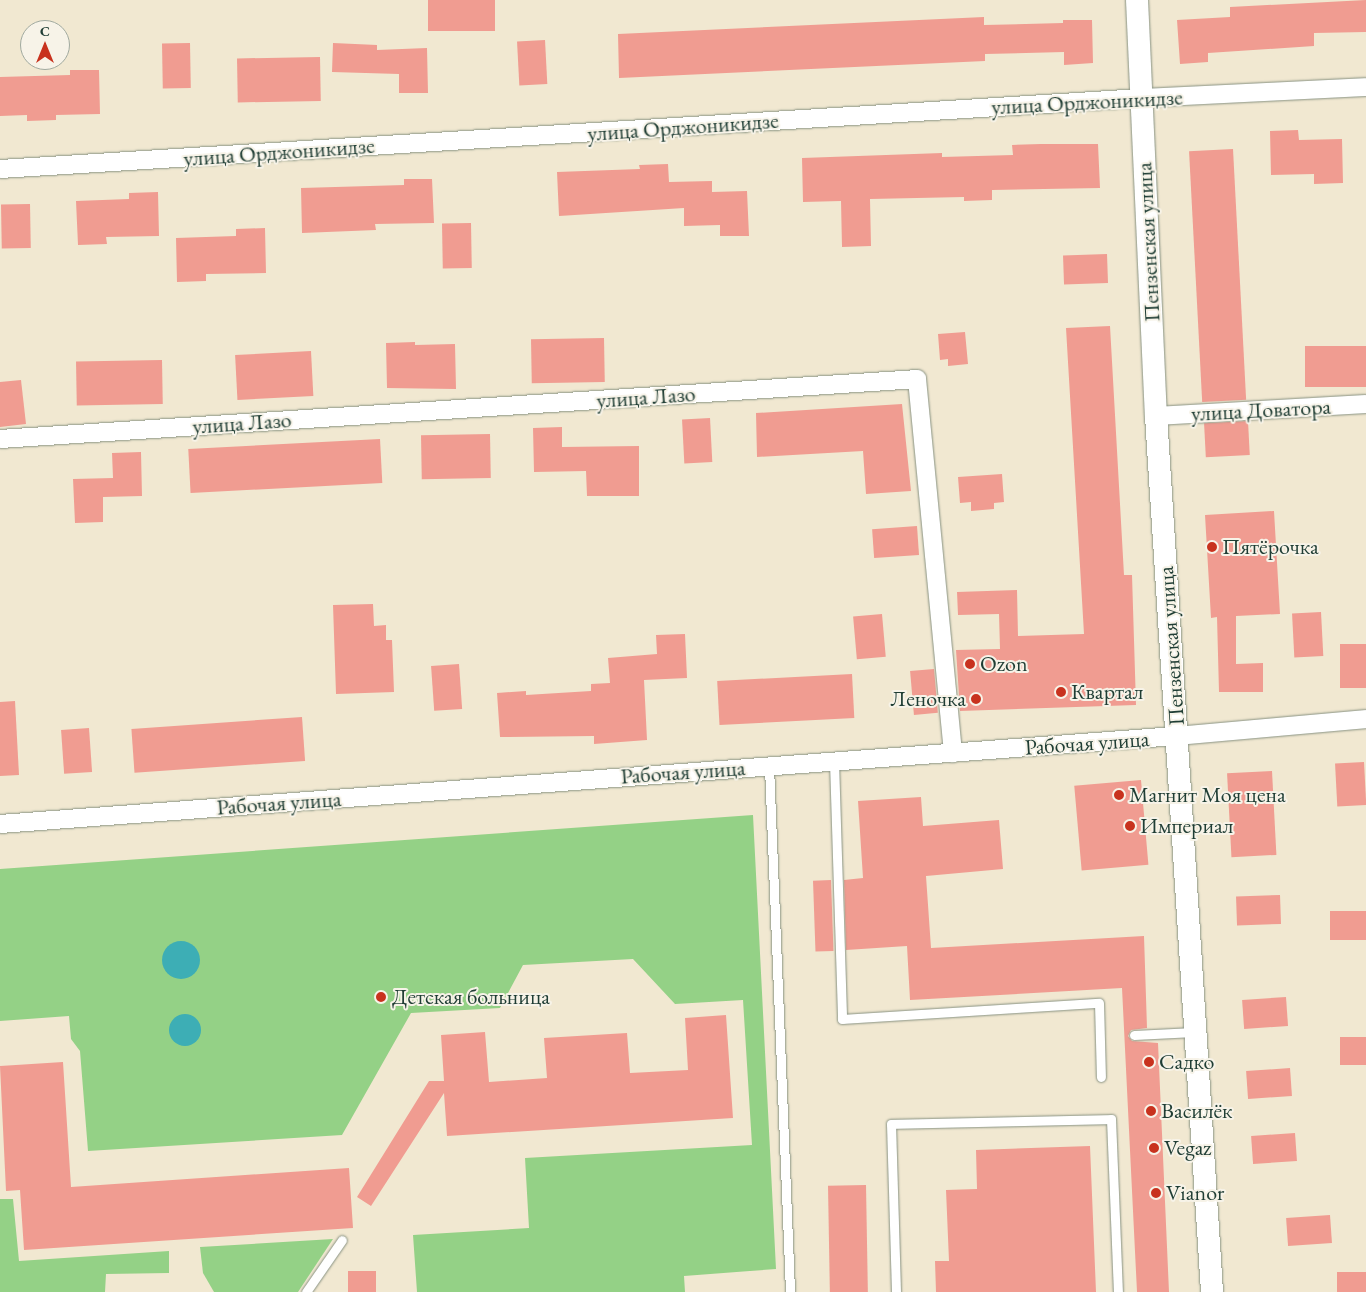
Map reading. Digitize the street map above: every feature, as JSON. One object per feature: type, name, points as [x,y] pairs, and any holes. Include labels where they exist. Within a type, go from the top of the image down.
[{"type":"street","name":"Пензенская улица","points":[[1137,0],[1156,416],[1212,1292]]},
{"type":"street","name":"улица Орджоникидзе","points":[[0,169],[1142,98],[1366,87]]},
{"type":"street","name":"улица Лазо","points":[[0,439],[917,379],[953,753]]},
{"type":"street","name":"улица Доватора","points":[[1156,416],[1366,404]]},
{"type":"street","name":"Рабочая улица","points":[[0,824],[1177,736],[1366,719]]},
{"type":"lane","points":[[834,761],[842,1019],[1099,1003],[1101,1077]]},
{"type":"lane","points":[[769,766],[790,1292]]},
{"type":"lane","points":[[1134,1035],[1196,1032]]},
{"type":"lane","points":[[896,1292],[891,1124],[1111,1119],[1118,1292]]},
{"type":"lane","points":[[306,1292],[342,1240]]},
{"type":"green space","points":[[753,815],[776,1269],[684,1276],[685,1292],[417,1292],[413,1235],[529,1228],[525,1158],[752,1145],[743,1000],[675,1004],[633,959],[523,965],[500,1008],[411,1013],[342,1135],[88,1151],[80,1051],[71,1039],[69,1016],[0,1021],[0,869]]},
{"type":"green space","points":[[0,1199],[13,1199],[19,1261],[169,1251],[169,1273],[106,1274],[105,1292],[0,1292]]},
{"type":"green space","points":[[333,1239],[298,1292],[214,1292],[203,1273],[200,1247]]},
{"type":"water","points":[[181,941],[195,946],[200,960],[195,974],[181,979],[167,974],[162,960],[167,946]]},
{"type":"water","points":[[185,1014],[191,1015],[196,1019],[200,1024],[200,1036],[196,1041],[191,1045],[185,1046],[179,1045],[174,1041],[170,1036],[169,1030],[170,1024],[174,1019],[179,1015]]},
{"type":"building","points":[[428,0],[495,0],[495,31],[428,31]]},
{"type":"building","points":[[1366,0],[1366,32],[1314,33],[1314,46],[1208,53],[1208,62],[1180,64],[1177,20],[1230,17],[1230,7]]},
{"type":"building","points":[[984,17],[984,25],[1063,23],[1063,20],[1092,20],[1093,63],[1064,65],[1064,52],[985,54],[985,61],[619,78],[618,34]]},
{"type":"building","points":[[545,40],[547,84],[519,85],[517,41]]},
{"type":"building","points":[[162,43],[190,43],[191,88],[163,88]]},
{"type":"building","points":[[333,43],[377,45],[377,50],[427,48],[428,93],[399,93],[399,74],[332,72]]},
{"type":"building","points":[[320,57],[321,101],[238,102],[237,58]]},
{"type":"building","points":[[70,70],[99,70],[100,114],[56,115],[56,120],[27,121],[27,115],[0,116],[0,77],[70,75]]},
{"type":"building","points":[[1298,130],[1299,140],[1342,139],[1343,183],[1314,184],[1314,174],[1271,175],[1270,131]]},
{"type":"building","points":[[1098,144],[1100,188],[992,190],[992,200],[964,201],[964,197],[870,199],[871,246],[842,247],[841,201],[803,202],[802,158],[942,153],[942,157],[1013,155],[1012,145]]},
{"type":"building","points":[[1233,149],[1246,400],[1202,402],[1189,151]]},
{"type":"building","points":[[668,164],[669,182],[712,181],[712,192],[747,191],[749,236],[720,236],[720,225],[684,226],[684,208],[559,216],[557,172],[640,169],[639,165]]},
{"type":"building","points":[[404,179],[432,179],[434,223],[375,224],[376,230],[302,233],[301,188],[404,185]]},
{"type":"building","points":[[158,192],[159,236],[106,237],[107,244],[78,245],[76,201],[129,199],[129,193]]},
{"type":"building","points":[[30,204],[31,248],[2,248],[1,205]]},
{"type":"building","points":[[471,223],[472,268],[443,268],[442,224]]},
{"type":"building","points":[[265,228],[266,273],[206,274],[206,281],[177,282],[176,238],[236,236],[236,229]]},
{"type":"building","points":[[1107,254],[1108,283],[1064,285],[1063,256]]},
{"type":"building","points":[[1110,326],[1124,575],[1132,575],[1136,705],[960,711],[956,650],[1000,649],[999,614],[958,615],[957,592],[1017,590],[1018,636],[1084,634],[1066,328]]},
{"type":"building","points":[[965,332],[968,364],[948,366],[948,359],[940,360],[938,334]]},
{"type":"building","points":[[604,338],[605,382],[532,383],[531,339]]},
{"type":"building","points":[[415,342],[415,345],[455,344],[456,389],[387,388],[386,343]]},
{"type":"building","points":[[1305,346],[1366,346],[1366,387],[1305,387]]},
{"type":"building","points":[[311,351],[313,396],[237,400],[235,355]]},
{"type":"building","points":[[162,360],[163,404],[77,405],[76,362]]},
{"type":"building","points":[[21,380],[26,424],[0,427],[0,382]]},
{"type":"building","points":[[902,404],[911,491],[866,494],[863,451],[757,457],[756,413]]},
{"type":"building","points":[[710,418],[712,462],[684,463],[682,419]]},
{"type":"building","points":[[1248,421],[1250,455],[1206,457],[1204,423]]},
{"type":"building","points":[[562,427],[562,447],[639,446],[639,496],[587,496],[586,471],[534,472],[533,428]]},
{"type":"building","points":[[490,434],[491,478],[422,479],[421,435]]},
{"type":"building","points":[[380,439],[382,483],[191,493],[188,449]]},
{"type":"building","points":[[141,452],[142,496],[103,497],[103,522],[75,523],[73,479],[113,478],[112,453]]},
{"type":"building","points":[[1002,474],[1004,502],[994,503],[994,509],[971,511],[971,502],[960,503],[958,477]]},
{"type":"building","points":[[1274,511],[1280,614],[1236,616],[1236,664],[1263,663],[1263,692],[1219,692],[1217,617],[1211,618],[1205,515]]},
{"type":"building","points":[[917,526],[919,555],[874,558],[872,529]]},
{"type":"building","points":[[373,604],[374,626],[386,625],[386,640],[392,640],[394,692],[336,694],[333,605]]},
{"type":"building","points":[[1321,612],[1323,656],[1294,657],[1292,614]]},
{"type":"building","points":[[882,614],[886,657],[857,659],[853,617]]},
{"type":"building","points":[[685,634],[687,678],[644,680],[647,740],[594,744],[594,736],[500,737],[497,693],[526,691],[526,695],[591,691],[591,684],[610,683],[608,658],[657,654],[656,635]]},
{"type":"building","points":[[1340,644],[1366,644],[1366,688],[1340,688]]},
{"type":"building","points":[[459,664],[462,709],[434,711],[431,666]]},
{"type":"building","points":[[934,669],[938,713],[914,715],[910,671]]},
{"type":"building","points":[[852,674],[854,718],[719,725],[717,681]]},
{"type":"building","points":[[15,701],[19,775],[0,776],[0,702]]},
{"type":"building","points":[[302,717],[305,761],[134,773],[131,729]]},
{"type":"building","points":[[89,728],[92,772],[64,774],[61,730]]},
{"type":"building","points":[[1364,762],[1366,805],[1337,806],[1335,764]]},
{"type":"building","points":[[1272,771],[1276,855],[1231,857],[1227,773]]},
{"type":"building","points":[[1141,780],[1148,865],[1082,871],[1074,786]]},
{"type":"building","points":[[921,797],[923,826],[999,820],[1003,869],[926,876],[931,948],[1144,936],[1147,1028],[1131,1030],[1128,1036],[1132,1041],[1158,1043],[1169,1292],[1137,1292],[1122,988],[910,1000],[907,946],[846,950],[844,880],[863,878],[858,801]]},
{"type":"building","points":[[831,880],[833,951],[815,952],[813,881]]},
{"type":"building","points":[[1280,895],[1281,924],[1237,926],[1236,897]]},
{"type":"building","points":[[1330,911],[1366,911],[1366,940],[1330,940]]},
{"type":"building","points":[[1286,997],[1288,1026],[1244,1029],[1242,1000]]},
{"type":"building","points":[[726,1015],[733,1118],[447,1136],[444,1093],[371,1206],[357,1197],[429,1081],[444,1081],[441,1035],[485,1032],[489,1082],[547,1078],[544,1038],[627,1033],[630,1073],[688,1070],[685,1018]]},
{"type":"building","points":[[1340,1037],[1366,1037],[1366,1065],[1340,1065]]},
{"type":"building","points":[[63,1062],[71,1187],[349,1168],[353,1228],[24,1250],[20,1190],[6,1191],[0,1066]]},
{"type":"building","points":[[1290,1068],[1292,1096],[1248,1099],[1246,1071]]},
{"type":"building","points":[[1295,1133],[1297,1161],[1253,1164],[1251,1136]]},
{"type":"building","points":[[1090,1146],[1096,1292],[936,1292],[935,1261],[949,1261],[946,1190],[977,1189],[976,1150]]},
{"type":"building","points":[[866,1185],[868,1292],[830,1292],[828,1186]]},
{"type":"building","points":[[1330,1215],[1332,1243],[1288,1246],[1286,1218]]},
{"type":"building","points":[[348,1271],[376,1271],[376,1292],[348,1292]]},
{"type":"building","points":[[1337,1272],[1366,1272],[1366,1292],[1337,1292]]},
{"type":"place","name":"Пятёрочка","points":[[1212,547]]},
{"type":"place","name":"Ozon","points":[[970,664]]},
{"type":"place","name":"Квартал","points":[[1061,692]]},
{"type":"place","name":"Леночка","points":[[976,699]]},
{"type":"place","name":"Магнит Моя цена","points":[[1119,795]]},
{"type":"place","name":"Империал","points":[[1130,826]]},
{"type":"place","name":"Детская больница","points":[[381,997]]},
{"type":"place","name":"Садко","points":[[1149,1062]]},
{"type":"place","name":"Василёк","points":[[1151,1111]]},
{"type":"place","name":"Vegaz","points":[[1154,1148]]},
{"type":"place","name":"Vianor","points":[[1156,1193]]}]
